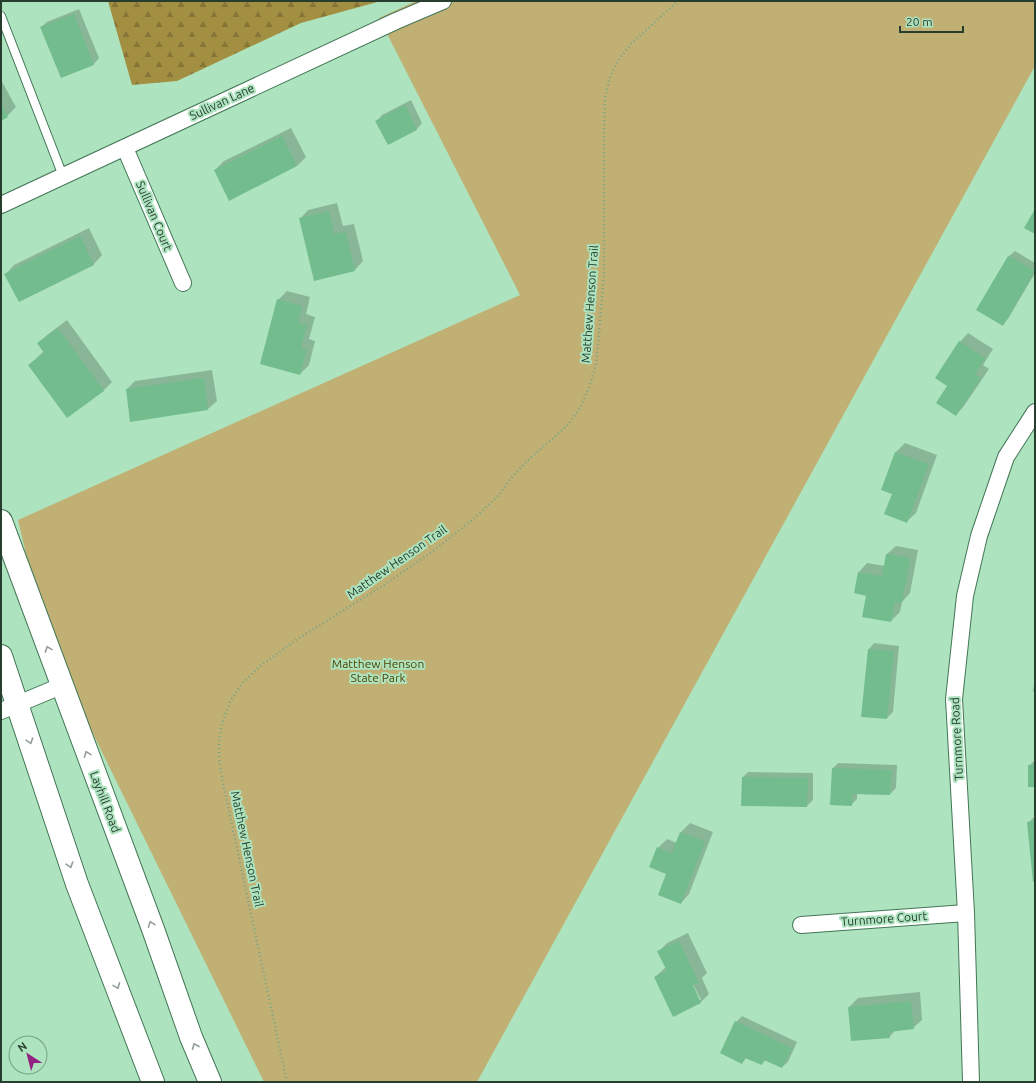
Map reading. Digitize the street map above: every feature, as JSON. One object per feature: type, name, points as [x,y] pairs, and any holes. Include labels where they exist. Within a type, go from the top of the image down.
[{"type":"main road","name":"Layhill Road","points":[[1,521],[61,686],[153,929],[191,1037],[210,1082]]},
{"type":"main road","points":[[1,656],[9,708],[153,1082]]},
{"type":"street","name":"Sullivan Lane","points":[[1,205],[396,21],[443,1]]},
{"type":"street","name":"Sullivan Court","points":[[125,148],[183,283]]},
{"type":"street","name":"Turnmore Road","points":[[971,1082],[966,913],[954,700],[965,596],[979,536],[1006,457],[1035,412]]},
{"type":"street","points":[[9,708],[61,686]]},
{"type":"street","name":"Turnmore Court","points":[[801,925],[966,913]]},
{"type":"lane","points":[[1,16],[63,176]]},
{"type":"path","name":"Matthew Henson Trail","points":[[286,1082],[223,783],[219,742],[222,723],[230,702],[241,685],[259,668],[296,640],[387,584],[436,549],[477,516],[499,495],[512,477],[528,460],[568,426],[580,408],[589,388],[596,364],[604,274],[604,136],[606,98],[610,77],[619,59],[631,44],[678,1]]},
{"type":"green space","points":[[108,1],[381,1],[301,23],[177,81],[132,85]]},
{"type":"green space","name":"Matthew Henson State Park","points":[[416,1],[1035,1],[1035,66],[477,1082],[264,1082],[46,638],[18,520],[520,295],[379,18]]},
{"type":"building","points":[[74,14],[94,65],[61,78],[40,27]]},
{"type":"building","points":[[1,104],[8,117],[1,121]]},
{"type":"building","points":[[405,105],[417,130],[388,145],[375,121]]},
{"type":"building","points":[[282,136],[297,166],[229,201],[214,170]]},
{"type":"building","points":[[1035,209],[1035,234],[1024,228]]},
{"type":"building","points":[[329,211],[334,234],[346,232],[355,271],[314,281],[299,218]]},
{"type":"building","points":[[80,236],[94,265],[19,302],[4,274]]},
{"type":"building","points":[[1008,256],[1035,271],[1003,326],[976,310]]},
{"type":"building","points":[[277,299],[302,306],[298,323],[307,325],[301,348],[307,350],[300,375],[260,364]]},
{"type":"building","points":[[58,328],[104,391],[67,418],[28,365],[44,353],[37,343]]},
{"type":"building","points":[[959,341],[985,358],[975,374],[981,378],[956,416],[936,403],[947,386],[935,378]]},
{"type":"building","points":[[204,378],[208,410],[130,422],[126,389]]},
{"type":"building","points":[[895,452],[929,464],[907,523],[884,514],[892,494],[881,490]]},
{"type":"building","points":[[886,554],[910,558],[902,603],[895,602],[891,622],[862,617],[866,596],[854,593],[858,572],[882,576]]},
{"type":"building","points":[[868,649],[894,651],[887,719],[861,717]]},
{"type":"building","points":[[1028,765],[1035,765],[1035,787],[1028,787]]},
{"type":"building","points":[[832,768],[892,770],[890,795],[852,794],[852,806],[830,805]]},
{"type":"building","points":[[742,777],[808,778],[807,807],[741,806]]},
{"type":"building","points":[[1035,821],[1035,882],[1033,882],[1027,822]]},
{"type":"building","points":[[680,832],[705,841],[681,904],[658,895],[666,874],[649,867],[657,847],[672,853]]},
{"type":"building","points":[[679,941],[699,983],[693,985],[701,1003],[673,1017],[654,977],[667,971],[657,951]]},
{"type":"building","points":[[911,1001],[914,1029],[889,1032],[890,1038],[851,1041],[848,1007]]},
{"type":"building","points":[[735,1021],[792,1048],[782,1068],[764,1060],[762,1065],[745,1058],[742,1064],[720,1053]]}]
